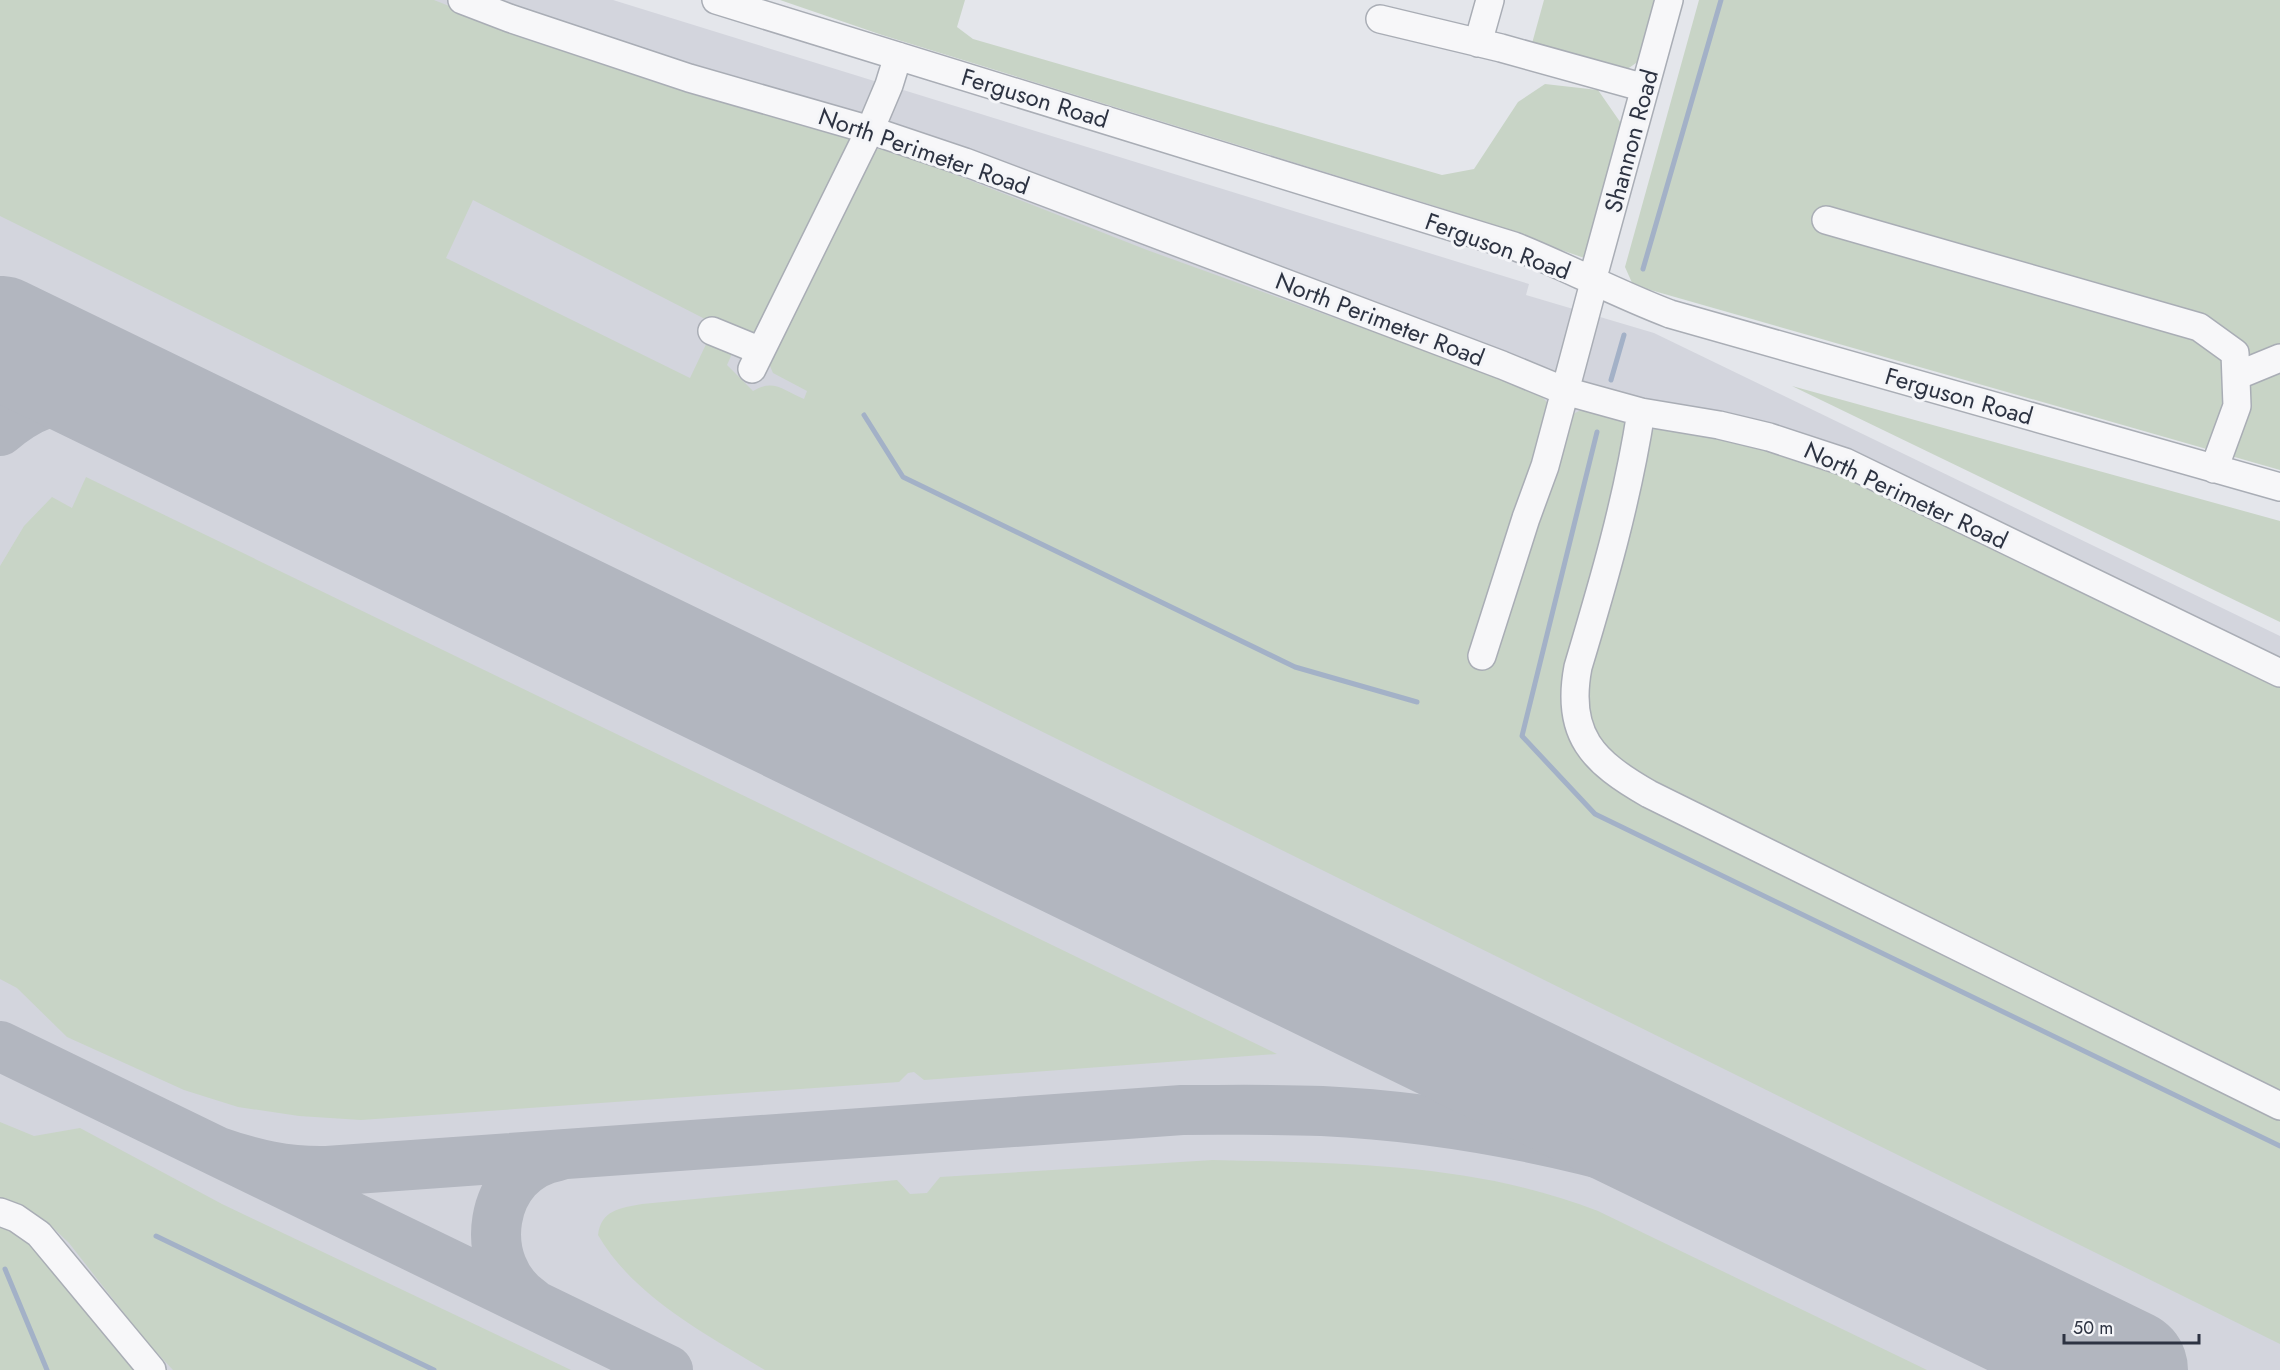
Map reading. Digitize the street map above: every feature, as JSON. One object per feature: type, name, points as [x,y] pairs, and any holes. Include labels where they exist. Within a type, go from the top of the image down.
[{"type":"street","name":"North Perimeter Road","points":[[462,0],[688,78],[870,130],[965,162],[1502,365],[1565,391],[1641,412],[1719,425],[1769,437],[1845,462],[2280,674]]},
{"type":"street","name":"Ferguson Road","points":[[716,0],[1514,246],[1555,262],[1631,299],[1670,314],[2280,487]]},
{"type":"street","points":[[1478,43],[1490,0]]},
{"type":"street","name":"Shannon Road","points":[[1482,656],[1545,466],[1593,290],[1592,281],[1669,0]]},
{"type":"street","points":[[1380,19],[1645,88]]},
{"type":"street","points":[[712,331],[756,360],[870,130],[889,86],[898,56]]},
{"type":"street","points":[[1826,220],[2199,327],[2235,353],[2237,406],[2214,469]]},
{"type":"street","points":[[2236,376],[2280,358]]},
{"type":"street","points":[[1641,412],[1632,472],[1617,537],[1574,685],[1573,701],[1576,718],[1586,742],[1595,753],[1626,781],[1649,794],[2280,1106]]},
{"type":"street","points":[[0,1212],[16,1218],[39,1234],[152,1370]]},
{"type":"shaded area","points":[[0,0],[613,0],[1529,284],[1526,295],[1654,333],[2280,636],[2280,1370],[0,1370]]},
{"type":"green space","points":[[0,0],[434,0],[497,25],[854,139],[760,334],[740,337],[473,200],[446,258],[690,378],[709,338],[735,347],[727,365],[753,391],[760,387],[773,386],[804,399],[807,391],[773,373],[767,359],[870,150],[888,148],[1147,250],[1537,391],[1550,406],[1568,420],[1585,408],[1623,418],[1629,425],[1605,557],[1579,745],[2280,1111],[2280,1344],[0,216]]},
{"type":"green space","points":[[780,0],[965,0],[957,27],[973,39],[1442,175],[1474,169],[1518,102],[1545,84],[1598,90],[1625,129],[1590,260],[1435,206],[882,35]]},
{"type":"green space","points":[[1544,0],[1661,0],[1639,61],[1626,70],[1531,47]]},
{"type":"green space","points":[[1699,0],[2280,0],[2280,470],[1633,285],[1625,267]]},
{"type":"green space","points":[[1792,386],[2280,521],[2280,622]]},
{"type":"green space","points":[[1658,427],[1708,431],[1839,470],[2280,687],[2280,1100],[1655,790],[1611,759],[1582,707],[1649,433]]},
{"type":"green space","points":[[86,477],[1277,1054],[924,1080],[914,1072],[908,1073],[899,1082],[361,1120],[299,1116],[238,1107],[184,1090],[67,1037],[17,988],[0,979],[0,566],[24,526],[52,497],[72,508]]},
{"type":"green space","points":[[0,1122],[34,1136],[80,1128],[222,1204],[571,1370],[173,1370],[145,1340],[69,1243],[45,1220],[19,1205],[0,1201]]},
{"type":"green space","points":[[1213,1160],[1310,1162],[1408,1169],[1505,1183],[1552,1195],[1598,1211],[1927,1370],[765,1370],[696,1328],[651,1295],[613,1257],[598,1235],[607,1215],[619,1209],[642,1204],[897,1180],[910,1194],[927,1193],[940,1177]]},
{"type":"green space","points":[[0,1225],[23,1239],[42,1257],[87,1306],[139,1370],[0,1370]]},
{"type":"waterway","points":[[1643,269],[1721,0]]},
{"type":"waterway","points":[[1611,380],[1624,335]]},
{"type":"waterway","points":[[864,415],[903,477],[1295,667],[1417,702]]},
{"type":"waterway","points":[[1597,432],[1522,736],[1595,814],[2280,1146]]},
{"type":"waterway","points":[[156,1236],[434,1370]]},
{"type":"waterway","points":[[5,1269],[47,1370]]},
{"type":"taxiway","points":[[0,431],[24,414],[47,403],[69,398],[91,398],[114,402],[186,428]]},
{"type":"taxiway","points":[[0,1046],[668,1370]]},
{"type":"taxiway","points":[[216,1151],[270,1166],[327,1171],[1182,1110],[1322,1111],[1441,1122],[1597,1153],[1728,1192],[1879,1250]]},
{"type":"taxiway","points":[[531,1302],[513,1286],[502,1265],[496,1243],[497,1220],[504,1198],[516,1179],[534,1164],[558,1156]]},
{"type":"runway","points":[[0,337],[2127,1370]]}]
